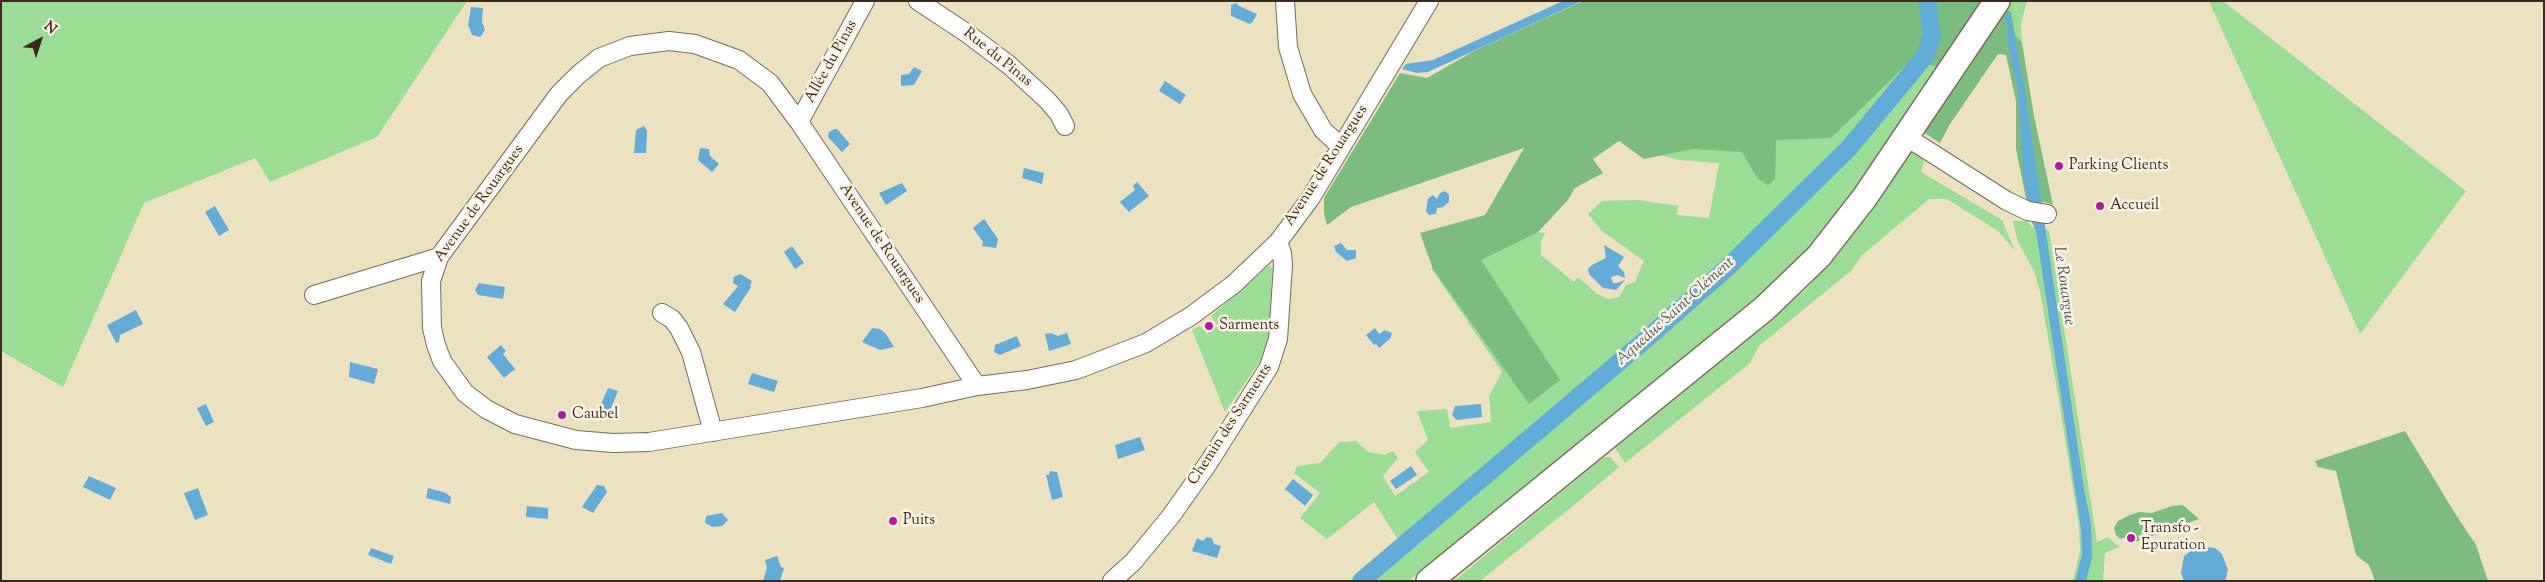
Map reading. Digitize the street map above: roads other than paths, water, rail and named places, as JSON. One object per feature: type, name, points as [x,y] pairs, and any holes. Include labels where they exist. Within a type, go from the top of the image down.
[{"type":"street","name":"Allée du Pinas","points":[[799,122],[865,1]]},
{"type":"street","name":"Rue du Pinas","points":[[918,1],[968,34],[1009,65],[1047,100],[1059,114],[1065,126]]},
{"type":"street","points":[[1285,1],[1288,47],[1302,94],[1323,130],[1340,146]]},
{"type":"street","name":"Avenue de Rouargues","points":[[976,386],[799,122],[770,83],[758,72],[718,51],[695,44],[669,41],[630,46],[614,50],[589,66],[559,94],[439,257],[431,281],[430,304],[434,337],[442,361],[452,377],[475,402],[515,424],[576,440],[613,444],[649,442],[922,398],[976,386],[1027,380],[1076,370],[1146,342],[1191,316],[1234,284],[1278,242],[1310,199],[1340,146],[1429,1]]},
{"type":"street","points":[[1429,581],[1676,382],[1779,296],[1820,256],[1841,229],[1991,11]]},
{"type":"street","points":[[1905,136],[2007,201],[2028,210],[2047,214]]},
{"type":"street","name":"Chemin des Sarments","points":[[1112,581],[1134,562],[1171,516],[1269,368],[1278,339],[1283,265],[1282,253],[1278,242]]},
{"type":"street","points":[[314,295],[439,257]]},
{"type":"street","points":[[662,312],[672,319],[679,328],[691,352],[713,432]]},
{"type":"water","points":[[1563,1],[1582,1],[1428,72],[1417,73],[1402,69],[1406,64],[1433,60]]},
{"type":"water","points":[[1236,3],[1257,14],[1250,24],[1231,16],[1231,5]]},
{"type":"water","points":[[2002,6],[2010,15],[2024,84],[2084,489],[2091,524],[2092,558],[2086,581],[2075,581],[2082,554],[2081,529],[2036,231],[2031,220],[2023,172],[2018,90],[2008,46],[2007,23],[1999,12]]},
{"type":"water","points":[[471,7],[483,8],[482,22],[485,30],[480,37],[472,35],[468,25]]},
{"type":"water","points":[[914,67],[922,71],[914,85],[901,86],[901,75],[909,74]]},
{"type":"water","points":[[1165,81],[1186,95],[1180,104],[1159,91]]},
{"type":"water","points":[[644,126],[647,131],[646,153],[634,153],[636,130]]},
{"type":"water","points":[[837,129],[850,144],[842,152],[828,137],[829,132]]},
{"type":"water","points":[[700,148],[709,149],[710,156],[719,164],[712,172],[698,160]]},
{"type":"water","points":[[1024,168],[1044,173],[1042,184],[1022,178]]},
{"type":"water","points":[[1137,182],[1149,196],[1129,212],[1120,202],[1135,190],[1133,186]]},
{"type":"water","points":[[902,183],[907,191],[886,205],[879,193]]},
{"type":"water","points":[[1445,191],[1449,195],[1449,202],[1443,207],[1437,208],[1436,214],[1429,215],[1426,211],[1428,199],[1433,195],[1437,199],[1440,193]]},
{"type":"water","points":[[215,206],[229,230],[219,236],[205,212]]},
{"type":"water","points":[[984,219],[998,239],[996,248],[982,246],[983,242],[973,228]]},
{"type":"water","points":[[1341,243],[1347,250],[1356,250],[1356,258],[1347,261],[1336,252],[1334,246]]},
{"type":"water","points":[[1604,245],[1624,257],[1618,266],[1624,272],[1625,278],[1617,275],[1611,277],[1613,283],[1625,280],[1616,290],[1603,288],[1589,274],[1588,269],[1592,265],[1606,258]]},
{"type":"water","points":[[792,246],[804,263],[795,269],[784,252]]},
{"type":"water","points":[[740,274],[752,281],[751,287],[735,312],[723,304],[738,286],[733,283],[734,277]]},
{"type":"water","points":[[479,283],[505,287],[503,299],[478,295],[475,290]]},
{"type":"water","points":[[136,310],[143,324],[120,335],[119,342],[116,343],[107,325]]},
{"type":"water","points":[[872,328],[880,329],[886,334],[894,347],[880,350],[862,342]]},
{"type":"water","points":[[1375,328],[1379,334],[1385,330],[1392,333],[1390,339],[1379,348],[1366,335]]},
{"type":"water","points":[[1051,333],[1058,336],[1067,333],[1071,344],[1049,351],[1045,334]]},
{"type":"water","points":[[1017,336],[1021,346],[1000,355],[994,352],[995,345]]},
{"type":"water","points":[[501,345],[506,351],[503,354],[515,369],[504,378],[487,357]]},
{"type":"water","points":[[350,362],[378,369],[374,384],[349,377]]},
{"type":"water","points":[[752,373],[778,381],[774,392],[748,384]]},
{"type":"water","points":[[608,388],[618,391],[609,413],[599,409]]},
{"type":"water","points":[[206,404],[214,422],[206,426],[197,408]]},
{"type":"water","points":[[1481,404],[1482,417],[1457,420],[1452,415],[1455,406]]},
{"type":"water","points":[[1140,437],[1145,450],[1118,459],[1115,445]]},
{"type":"water","points":[[1411,466],[1417,475],[1396,489],[1390,481]]},
{"type":"water","points":[[1050,471],[1057,472],[1063,497],[1052,500],[1046,475],[1049,475]]},
{"type":"water","points":[[89,476],[116,488],[110,500],[83,487]]},
{"type":"water","points":[[1293,479],[1313,495],[1305,506],[1285,489]]},
{"type":"water","points":[[597,485],[604,486],[607,492],[593,513],[582,507]]},
{"type":"water","points":[[198,488],[208,515],[195,520],[184,493]]},
{"type":"water","points":[[428,488],[446,493],[451,497],[450,504],[426,498]]},
{"type":"water","points":[[527,506],[548,508],[548,519],[526,517]]},
{"type":"water","points":[[722,513],[728,520],[722,526],[713,527],[705,523],[706,516]]},
{"type":"water","points":[[1207,537],[1212,538],[1214,544],[1221,546],[1217,558],[1192,551],[1197,538],[1203,541]]},
{"type":"water","points":[[2198,546],[2215,548],[2222,554],[2228,570],[2225,581],[2184,581],[2181,573],[2184,556]]},
{"type":"water","points":[[371,548],[394,556],[391,564],[368,555]]},
{"type":"water","points":[[777,556],[781,567],[784,568],[780,581],[763,581],[767,567],[765,560]]},
{"type":"waterway","name":"Aqueduc Saint-Clément","points":[[1361,581],[1644,341],[1728,267],[1849,148],[1926,55],[1932,34],[1927,1]]},
{"type":"place","name":"Parking Clients","points":[[2059,166]]},
{"type":"place","name":"Accueil","points":[[2100,206]]},
{"type":"place","name":"Sarments","points":[[1209,326]]},
{"type":"place","name":"Caubel","points":[[562,415]]},
{"type":"place","name":"Puits","points":[[893,521]]},
{"type":"place","name":"Transfo - Epuration","points":[[2131,538]]},
{"type":"water label","name":"Le Rouargue","points":[[2063,286]]}]
